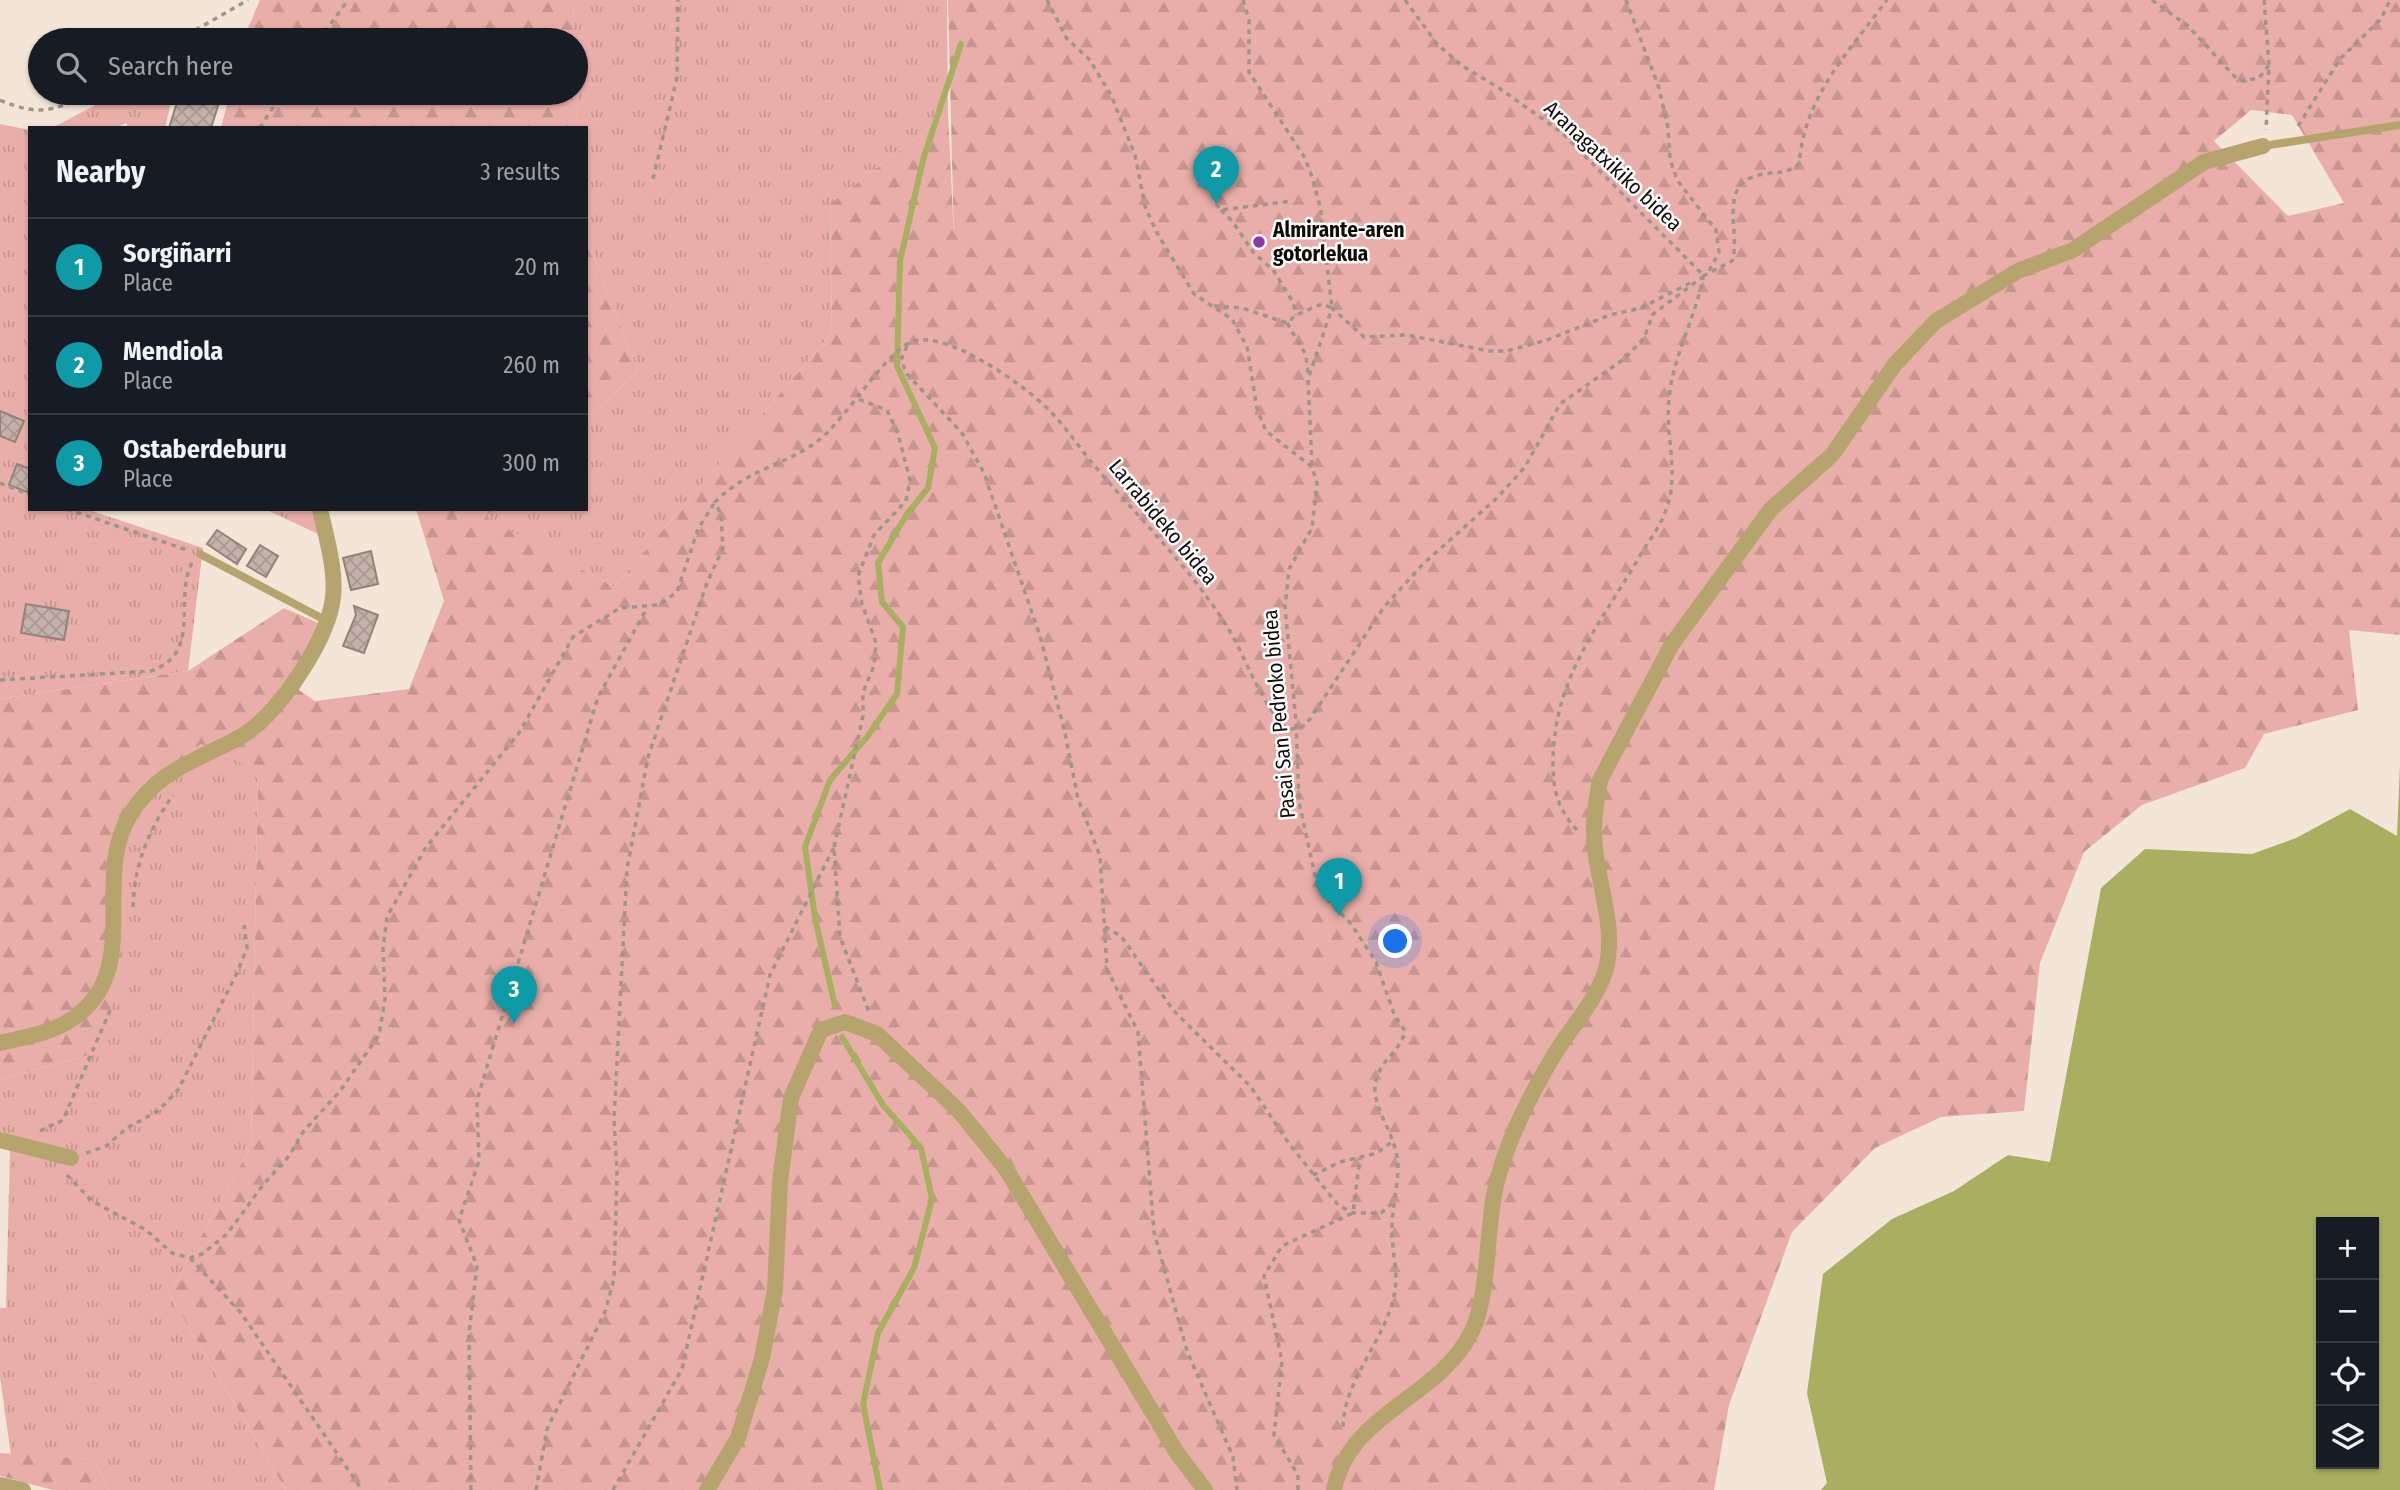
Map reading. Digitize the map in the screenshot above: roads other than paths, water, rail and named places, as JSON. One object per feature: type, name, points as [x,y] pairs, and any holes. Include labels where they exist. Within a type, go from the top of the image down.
[{"type":"street","points":[[1334,1490],[1338,1468],[1377,1419],[1429,1385],[1453,1361],[1473,1329],[1498,1176],[1525,1106],[1597,990],[1606,967],[1608,918],[1595,846],[1595,804],[1600,780],[1672,644],[1771,509],[1832,455],[1895,364],[1936,321],[2018,271],[2073,250],[2204,162],[2263,146]]},
{"type":"street","points":[[0,1043],[45,1032],[75,1017],[95,996],[110,973],[114,948],[113,864],[118,842],[130,815],[166,774],[243,735],[266,718],[318,640],[332,603],[331,576],[320,511]]},
{"type":"street","points":[[707,1490],[738,1438],[762,1359],[775,1290],[780,1182],[791,1098],[821,1030],[845,1022],[877,1034],[959,1111],[1006,1169],[1177,1453],[1205,1490]]},
{"type":"street","points":[[0,1140],[71,1158]]},
{"type":"street","points":[[0,1485],[23,1490]]},
{"type":"lane","points":[[2263,146],[2400,125]]},
{"type":"lane","points":[[200,554],[326,620]]},
{"type":"waterway","points":[[835,1006],[815,918],[805,847],[830,780],[867,737],[897,694],[903,627],[882,602],[878,563],[907,514],[928,488],[935,448],[897,366],[900,261],[923,160],[961,44]]},
{"type":"waterway","points":[[842,1037],[883,1105],[921,1148],[932,1199],[914,1268],[878,1333],[863,1404],[880,1490]]},
{"type":"place","name":"Mendiola","points":[[1216,204]]},
{"type":"place","name":"Almirante-aren gotorlekua","points":[[1259,242]]},
{"type":"place","name":"Sorgiñarri","points":[[1339,916]]},
{"type":"place","name":"Ostaberdeburu","points":[[514,1024]]}]
